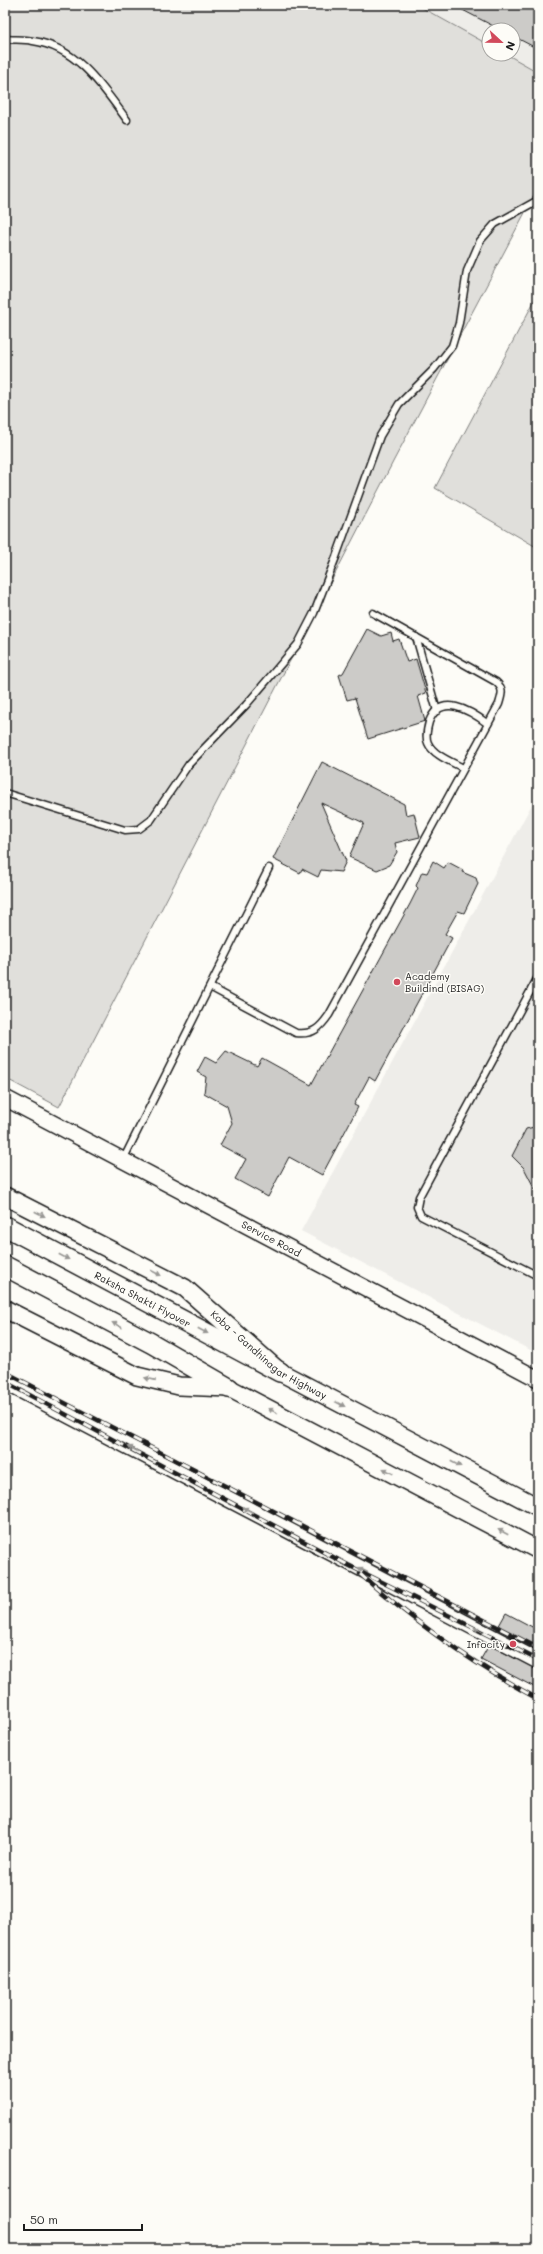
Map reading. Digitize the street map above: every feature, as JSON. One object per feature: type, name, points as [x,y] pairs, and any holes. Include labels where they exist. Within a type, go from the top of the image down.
[{"type":"main road","name":"Koba - Gandhinagar Highway","points":[[5,1196],[185,1288],[280,1372],[538,1507]]},
{"type":"main road","name":"Raksha Shakti Flyover","points":[[5,1226],[280,1372]]},
{"type":"main road","points":[[5,1266],[151,1343],[229,1388],[538,1550]]},
{"type":"main road","points":[[5,1309],[137,1376],[179,1386],[229,1388]]},
{"type":"street","name":"Service Road","points":[[5,1098],[538,1379]]},
{"type":"street","points":[[5,1382],[538,1661]]},
{"type":"lane","points":[[5,39],[34,41],[64,52],[87,68],[128,120]]},
{"type":"lane","points":[[5,792],[125,830],[139,829],[151,820],[189,764],[246,705],[298,644],[314,613],[380,436],[399,404],[434,369],[452,346],[460,322],[467,271],[480,241],[495,224],[538,200]]},
{"type":"lane","points":[[210,987],[296,1033],[307,1034],[316,1031],[329,1015],[499,704],[502,694],[501,687],[373,613]]},
{"type":"lane","points":[[416,637],[437,711]]},
{"type":"lane","points":[[463,768],[435,751],[428,743],[426,732],[430,720],[437,711],[445,706],[453,706],[475,714],[488,724]]},
{"type":"lane","points":[[123,1160],[269,868]]},
{"type":"lane","points":[[538,977],[419,1197],[417,1207],[421,1216],[538,1276]]},
{"type":"shaded area","points":[[5,5],[417,5],[481,41],[481,62],[520,62],[538,72],[538,188],[394,460],[59,1107],[5,1078]]},
{"type":"shaded area","points":[[417,5],[538,5],[538,72],[520,62],[521,22],[481,22],[481,41]]},
{"type":"shaded area","points":[[538,294],[538,548],[435,488]]},
{"type":"shaded area","points":[[538,793],[538,1354],[301,1231]]},
{"type":"building","points":[[453,5],[538,5],[538,49],[521,40],[521,22],[486,22]]},
{"type":"building","points":[[367,629],[381,636],[391,633],[393,641],[399,639],[407,662],[416,659],[426,693],[418,696],[425,721],[368,739],[355,698],[347,700],[339,675],[343,673]]},
{"type":"building","points":[[322,762],[404,804],[406,815],[414,813],[420,837],[395,843],[397,852],[389,865],[377,870],[349,857],[364,823],[321,803],[346,861],[341,872],[321,870],[318,877],[302,869],[300,873],[273,859]]},
{"type":"building","points":[[433,861],[444,868],[448,862],[463,870],[462,872],[476,878],[478,884],[464,913],[458,911],[445,934],[452,938],[375,1081],[369,1077],[354,1105],[358,1107],[322,1175],[289,1157],[268,1197],[235,1179],[246,1159],[220,1145],[232,1123],[227,1106],[204,1093],[206,1077],[197,1072],[205,1057],[216,1063],[226,1051],[257,1066],[262,1058],[311,1085],[410,904],[418,888],[416,886],[422,872],[427,873]]},
{"type":"building","points":[[538,1126],[538,1195],[524,1168],[512,1156],[526,1129]]},
{"type":"building","points":[[506,1613],[538,1630],[538,1651],[497,1629]]},
{"type":"building","points":[[489,1645],[538,1670],[538,1689],[481,1659]]},
{"type":"railway","points":[[5,1372],[538,1648]]},
{"type":"railway","points":[[5,1382],[348,1565],[538,1660]]},
{"type":"railway","points":[[360,1574],[401,1609],[445,1641],[491,1672],[538,1699]]},
{"type":"place","name":"Academy Buildind (BISAG)","points":[[397,982]]},
{"type":"place","name":"Infocity","points":[[513,1644]]}]
